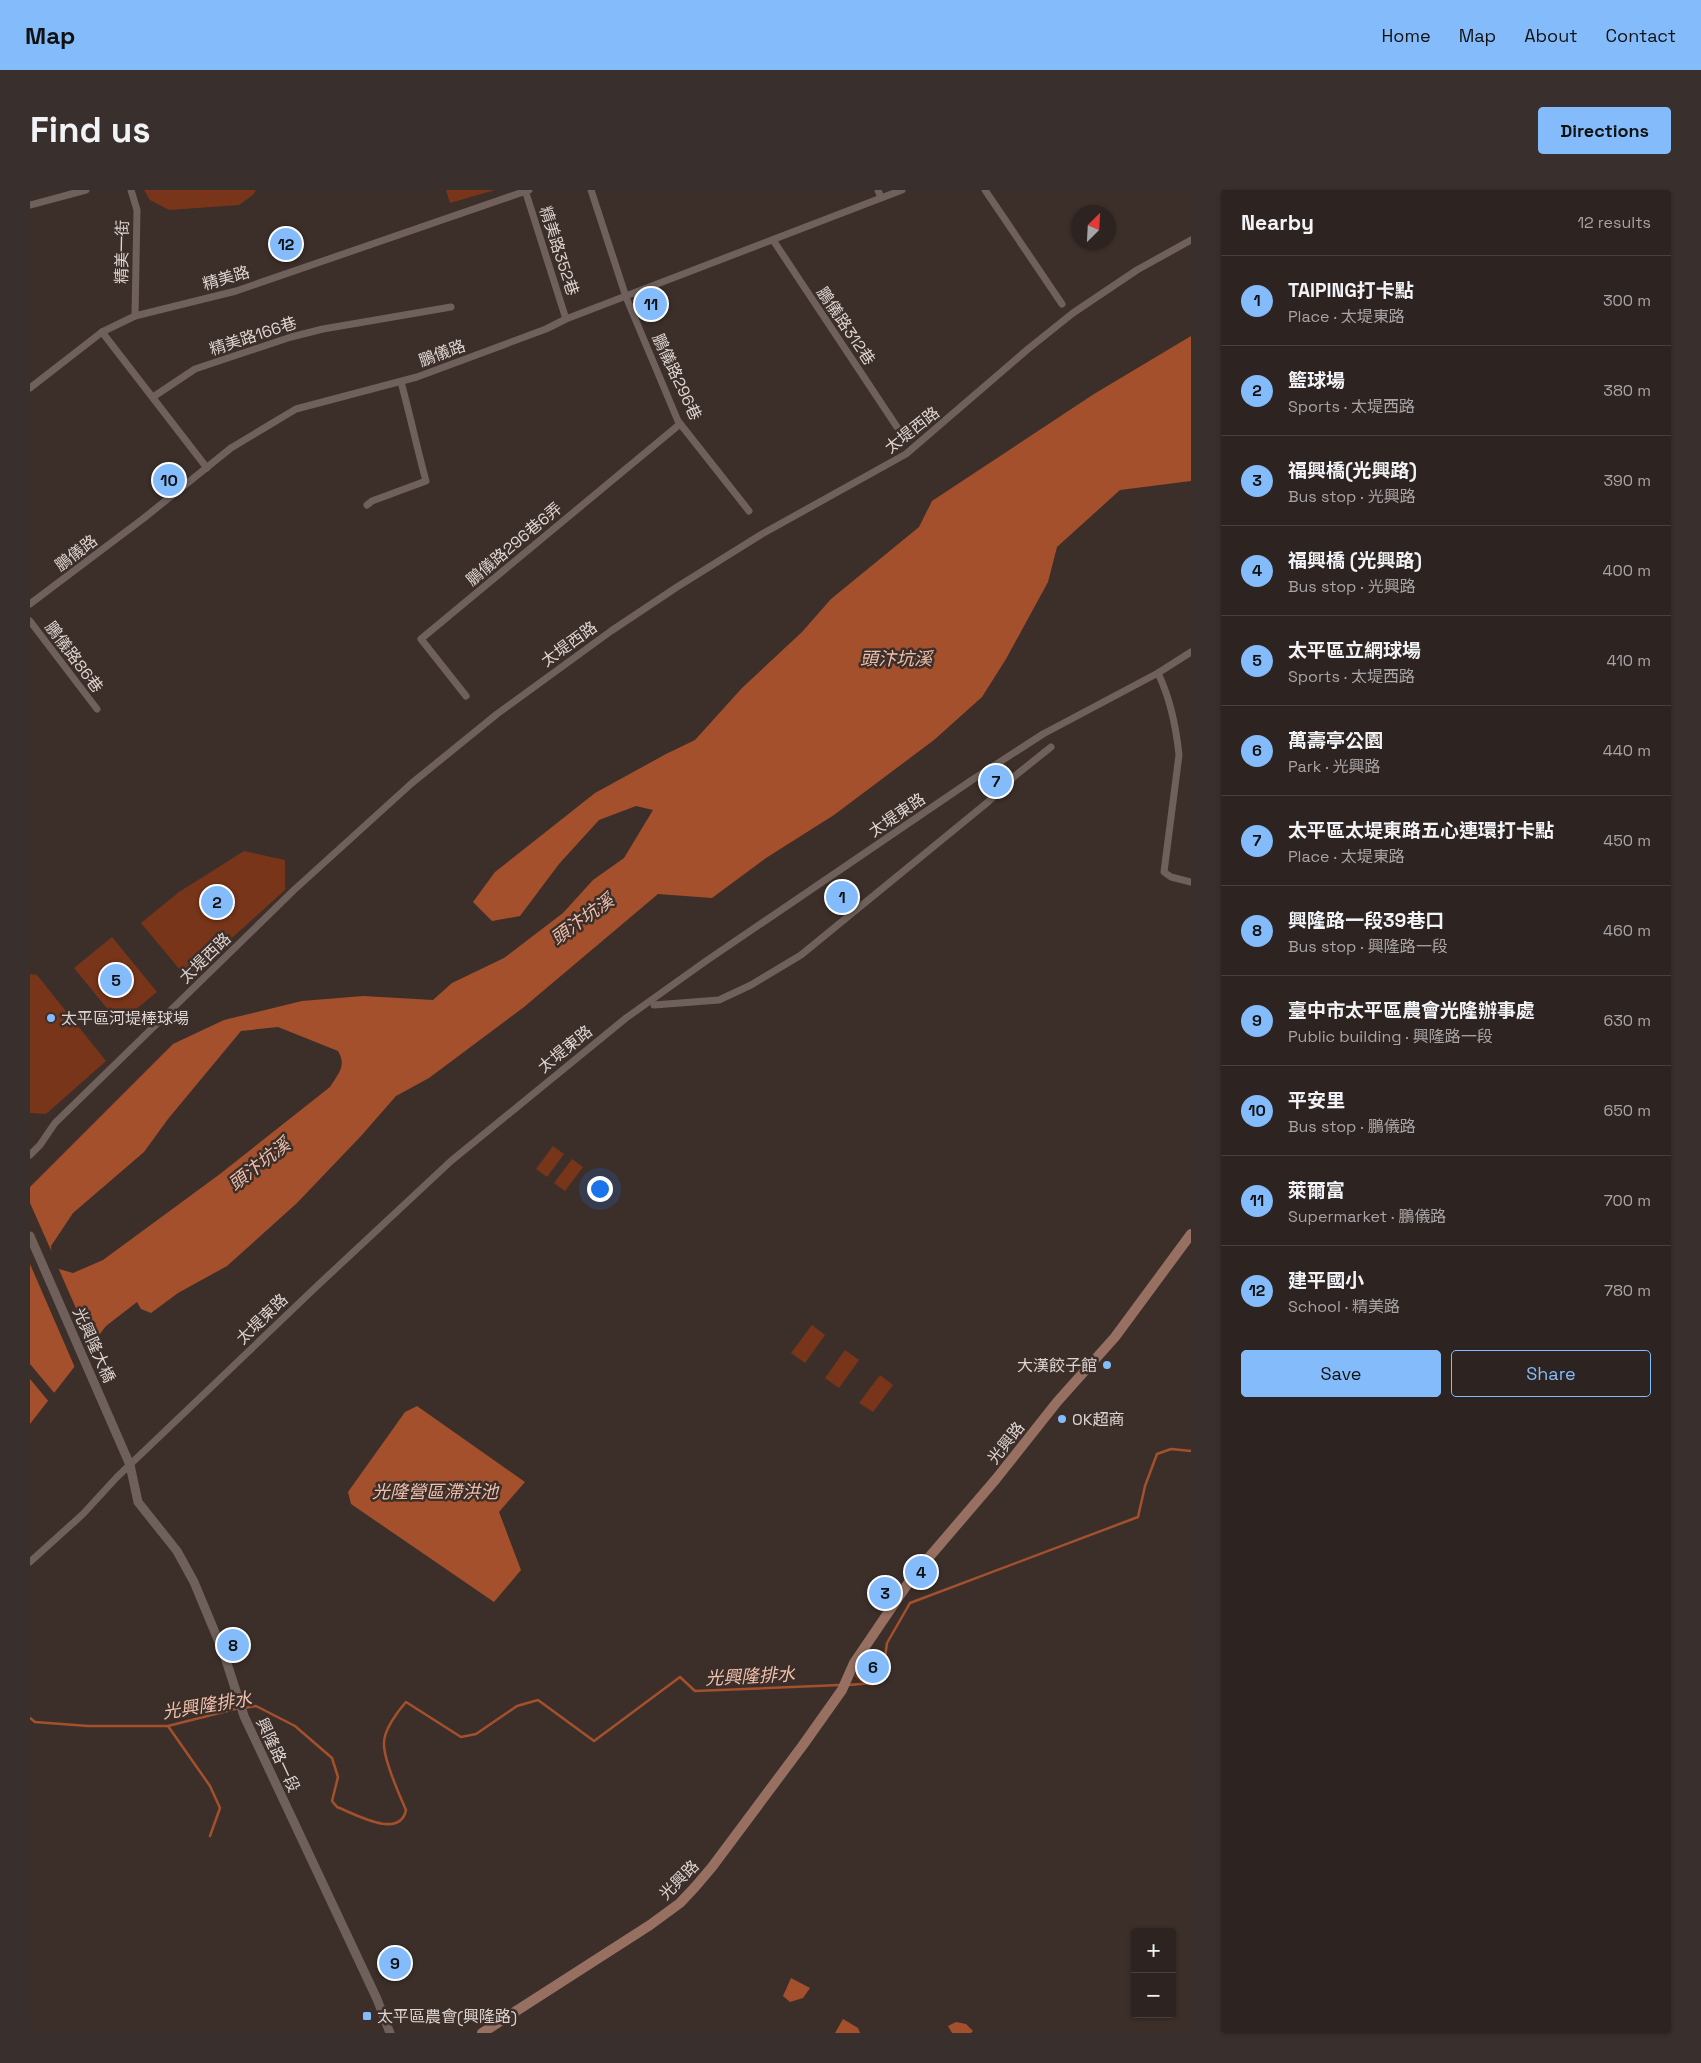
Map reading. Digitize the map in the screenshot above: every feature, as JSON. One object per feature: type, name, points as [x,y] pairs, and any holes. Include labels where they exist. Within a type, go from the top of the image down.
[{"type":"main road","name":"光興路","points":[[482,2033],[650,1925],[680,1903],[712,1867],[842,1690],[859,1655],[913,1576],[996,1479],[1057,1402],[1115,1337],[1191,1234]]},
{"type":"street","points":[[30,205],[86,190]]},
{"type":"street","name":"精美一街","points":[[131,190],[137,210],[135,316]]},
{"type":"street","name":"精美路","points":[[30,388],[102,332],[135,316],[236,291],[526,190]]},
{"type":"street","name":"精美路352巷","points":[[526,190],[566,319]]},
{"type":"street","name":"鵬儀路296巷","points":[[591,190],[626,297],[680,424],[749,511]]},
{"type":"street","points":[[878,190],[881,198]]},
{"type":"street","name":"鵬儀路","points":[[30,604],[231,448],[296,408],[401,382],[546,329],[566,319],[902,190]]},
{"type":"street","points":[[985,190],[1062,304]]},
{"type":"street","name":"鵬儀路312巷","points":[[773,240],[897,427]]},
{"type":"street","name":"太堤西路","points":[[30,1155],[40,1145],[55,1123],[294,890],[412,783],[497,714],[611,631],[677,587],[762,534],[906,454],[1028,349],[1073,313],[1137,270],[1191,240]]},
{"type":"street","name":"精美路166巷","points":[[153,397],[195,369],[291,337],[324,329],[451,306]]},
{"type":"street","points":[[102,332],[206,468]]},
{"type":"street","points":[[367,505],[372,501],[426,481],[416,444],[413,422],[401,382]]},
{"type":"street","name":"鵬儀路296巷6弄","points":[[466,696],[422,638],[680,424]]},
{"type":"street","name":"鵬儀路86巷","points":[[30,621],[97,709]]},
{"type":"street","name":"太堤東路","points":[[30,1562],[83,1514],[130,1465],[316,1287],[451,1161],[626,1018],[706,961],[972,780],[1043,734],[1158,673],[1191,652]]},
{"type":"street","points":[[1158,673],[1168,693],[1179,754],[1164,872],[1171,877],[1191,882]]},
{"type":"street","points":[[654,1005],[719,1000],[751,985],[801,955],[988,802],[1016,775],[1051,747]]},
{"type":"street","name":"光興隆大橋","points":[[30,1236],[130,1465]]},
{"type":"street","name":"興隆路一段","points":[[130,1465],[138,1502],[177,1551],[194,1582],[224,1654],[244,1716],[378,1999],[390,2033]]},
{"type":"shaded area","points":[[144,190],[256,190],[254,194],[239,205],[169,210],[150,200]]},
{"type":"shaded area","points":[[446,190],[495,190],[450,203]]},
{"type":"shaded area","points":[[244,851],[285,860],[285,890],[186,977],[141,923],[179,892]]},
{"type":"shaded area","points":[[112,937],[157,992],[119,1023],[74,968]]},
{"type":"shaded area","name":"太平區河堤棒球場","points":[[30,974],[37,975],[106,1061],[46,1114],[30,1113]]},
{"type":"shaded area","points":[[553,1146],[564,1154],[547,1177],[536,1169]]},
{"type":"shaded area","points":[[572,1159],[583,1167],[565,1191],[554,1183]]},
{"type":"shaded area","points":[[812,1325],[825,1335],[805,1363],[791,1353]]},
{"type":"shaded area","points":[[845,1350],[859,1360],[839,1388],[825,1378]]},
{"type":"shaded area","points":[[880,1375],[893,1385],[873,1412],[859,1403]]},
{"type":"shaded area","points":[[870,1650],[889,1661],[885,1673],[873,1687],[860,1682],[854,1676]]},
{"type":"water","name":"頭汴坑溪","points":[[1191,336],[1191,481],[1120,490],[1057,547],[1048,582],[1006,659],[982,697],[934,740],[834,815],[766,858],[712,898],[658,894],[524,1007],[429,1078],[396,1096],[297,1203],[227,1266],[178,1293],[151,1313],[141,1309],[137,1302],[106,1326],[30,1424],[30,1187],[173,1044],[224,1020],[302,1001],[363,996],[433,1000],[452,983],[504,958],[563,913],[593,880],[624,858],[653,810],[636,806],[599,820],[559,864],[520,916],[492,921],[473,902],[495,872],[595,793],[695,740],[742,688],[802,632],[831,599],[919,527],[932,501],[1094,394]],"holes":[[[278,1027],[338,1051],[341,1056],[342,1066],[330,1087],[220,1174],[103,1260],[73,1273],[59,1269],[52,1263],[51,1246],[73,1213],[144,1152],[168,1119],[241,1031]]]},
{"type":"water","name":"光隆營區滯洪池","points":[[417,1406],[525,1482],[499,1512],[521,1570],[494,1602],[351,1504],[348,1492],[405,1412]]},
{"type":"water","points":[[791,1978],[810,1988],[803,1998],[790,2002],[783,1996]]},
{"type":"water","points":[[843,2019],[858,2028],[860,2033],[835,2033]]},
{"type":"water","points":[[956,2022],[966,2024],[973,2031],[971,2033],[952,2033],[948,2026]]},
{"type":"pier","points":[[30,1203],[54,1257],[54,1262],[93,1347],[76,1370],[30,1264]]},
{"type":"pier","points":[[30,1364],[56,1395],[50,1403],[30,1379]]},
{"type":"waterway","name":"光興隆排水","points":[[848,1685],[874,1683],[884,1665],[887,1643],[910,1603],[1138,1517],[1145,1486],[1157,1454],[1171,1449],[1191,1451]]},
{"type":"waterway","name":"光興隆排水","points":[[244,1708],[256,1706],[295,1726],[332,1758],[338,1777],[332,1801],[337,1807],[365,1819],[386,1824],[395,1823],[402,1819],[406,1810],[384,1750],[385,1738],[389,1727],[406,1702],[461,1737],[476,1734],[517,1706],[538,1700],[594,1741],[680,1677],[695,1691],[840,1685]]},
{"type":"waterway","name":"光興隆排水","points":[[30,1718],[35,1722],[88,1726],[168,1726],[239,1708]]},
{"type":"waterway","points":[[168,1726],[210,1786],[220,1808],[210,1836]]},
{"type":"place","name":"建平國小","points":[[286,244]]},
{"type":"place","name":"萊爾富","points":[[651,304]]},
{"type":"place","name":"平安里","points":[[169,480]]},
{"type":"place","name":"太平區太堤東路五心連環打卡點","points":[[996,781]]},
{"type":"place","name":"TAIPING打卡點","points":[[842,897]]},
{"type":"place","name":"籃球場","points":[[217,902]]},
{"type":"place","name":"太平區立網球場","points":[[116,980]]},
{"type":"place","name":"太平區河堤棒球場","points":[[51,1018]]},
{"type":"place","name":"大漢餃子館","points":[[1107,1365]]},
{"type":"place","name":"OK超商","points":[[1062,1419]]},
{"type":"place","name":"福興橋 (光興路)","points":[[921,1572]]},
{"type":"place","name":"福興橋(光興路)","points":[[885,1593]]},
{"type":"place","name":"興隆路一段39巷口","points":[[233,1645]]},
{"type":"place","name":"萬壽亭公園","points":[[873,1667]]},
{"type":"place","name":"臺中市太平區農會光隆辦事處","points":[[395,1963]]},
{"type":"place","name":"太平區農會(興隆路)","points":[[367,2016]]}]
